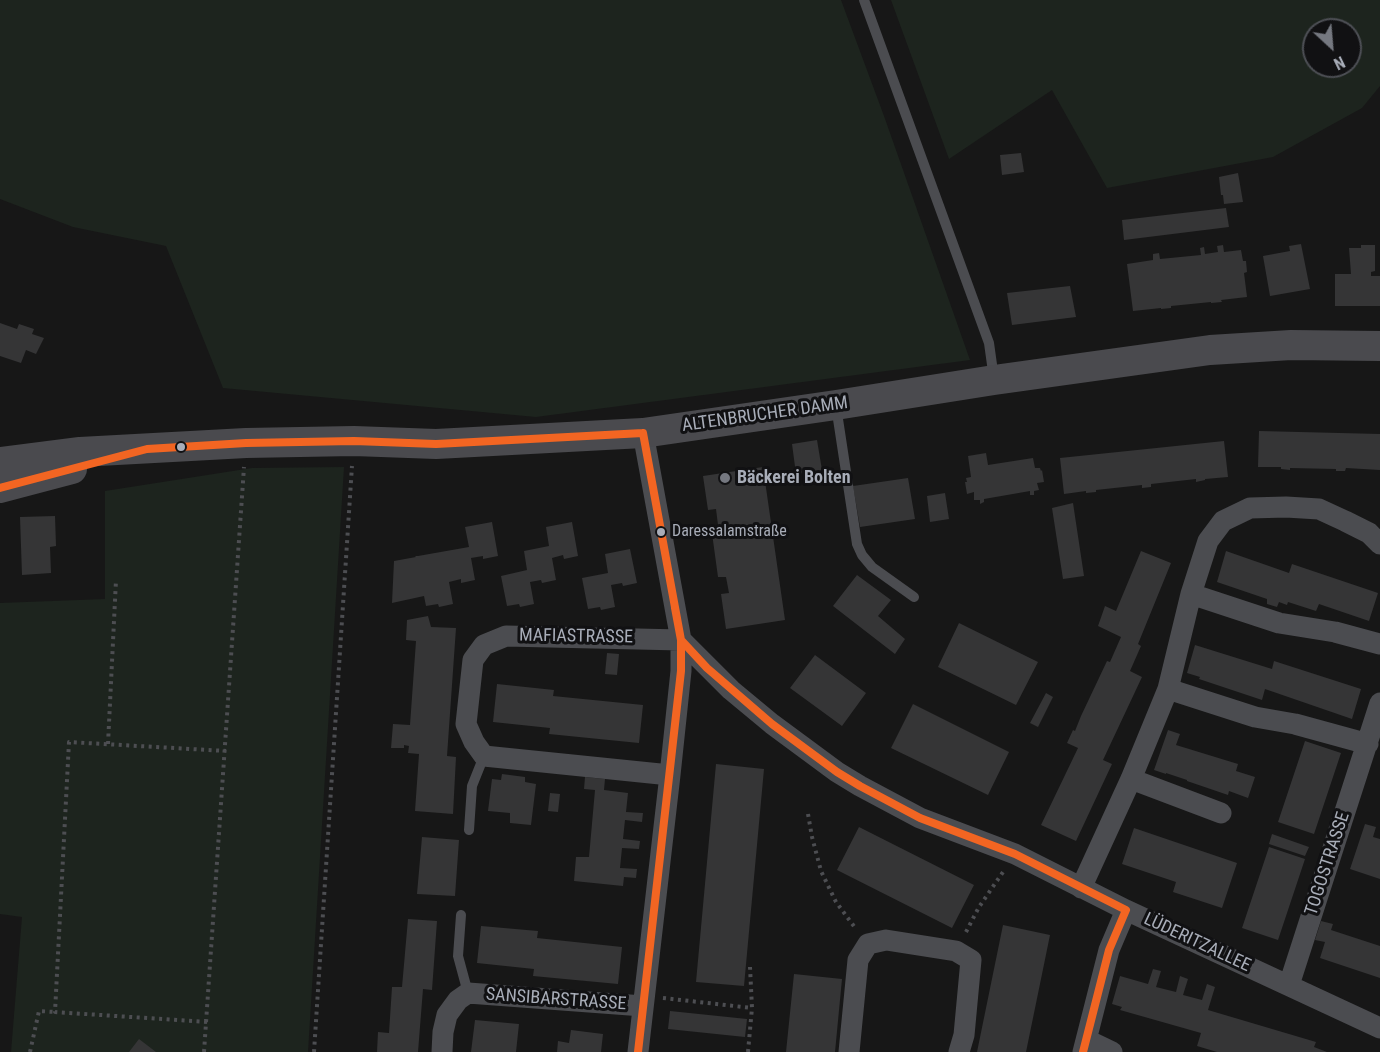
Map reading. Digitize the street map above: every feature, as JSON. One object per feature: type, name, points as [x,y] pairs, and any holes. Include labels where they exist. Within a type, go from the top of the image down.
[{"type":"main road","name":"ALTENBRUCHER DAMM","points":[[0,462],[80,452],[246,443],[354,441],[436,444],[644,432],[1210,350],[1291,345],[1380,346]]},
{"type":"main road","name":"ALTENBRUCHER DAMM","points":[[0,488],[147,449]]},
{"type":"street","points":[[638,1052],[681,670],[681,640],[644,432]]},
{"type":"street","points":[[1081,888],[1131,779],[1168,689],[1191,594],[1208,541],[1223,521],[1250,508],[1319,509],[1369,534],[1380,544]]},
{"type":"street","points":[[1191,594],[1279,623],[1335,632],[1380,644]]},
{"type":"street","name":"MAFIASTRASSE","points":[[484,756],[474,742],[466,724],[473,660],[484,645],[506,636],[681,640]]},
{"type":"street","name":"LÜDERITZALLEE","points":[[681,640],[731,690],[772,724],[837,772],[860,786],[920,818],[1015,854],[1126,910],[1380,1028]]},
{"type":"street","points":[[1168,689],[1255,717],[1295,724],[1368,744]]},
{"type":"street","name":"TOGOSTRASSE","points":[[1289,985],[1380,703]]},
{"type":"street","points":[[484,756],[670,775]]},
{"type":"street","points":[[1131,779],[1221,813]]},
{"type":"street","points":[[1112,1052],[1085,1046],[1109,950],[1126,910]]},
{"type":"street","points":[[849,1052],[858,960],[868,944],[886,940],[956,951],[971,960],[964,1035],[959,1052]]},
{"type":"street","name":"SANSIBARSTRASSE","points":[[442,1052],[447,1014],[458,1000],[468,993],[644,1001]]},
{"type":"lane","points":[[864,0],[988,343],[994,380]]},
{"type":"lane","points":[[836,405],[859,550],[872,567],[914,597]]},
{"type":"lane","points":[[470,830],[472,786],[484,756]]},
{"type":"lane","name":"SANSIBARSTRASSE","points":[[461,915],[458,956],[468,993]]},
{"type":"path","points":[[314,1052],[354,441]]},
{"type":"path","points":[[204,1052],[246,443]]},
{"type":"path","points":[[108,744],[116,580]]},
{"type":"path","points":[[55,1012],[69,742],[226,751]]},
{"type":"path","points":[[808,814],[821,871],[836,902],[868,944]]},
{"type":"path","points":[[956,951],[979,907],[1015,854]]},
{"type":"path","points":[[748,1052],[752,1008],[750,967]]},
{"type":"path","points":[[644,1001],[752,1008]]},
{"type":"path","points":[[30,1052],[39,1011],[207,1022]]},
{"type":"shaded area","points":[[0,0],[841,0],[970,360],[536,417],[223,388],[166,246],[73,227],[0,199]]},
{"type":"shaded area","points":[[891,0],[1380,0],[1380,86],[1362,108],[1273,157],[1107,188],[1052,90],[949,159]]},
{"type":"shaded area","points":[[344,467],[308,1052],[11,1052],[22,917],[0,914],[0,603],[105,599],[105,491],[252,468]]},
{"type":"building","points":[[1021,153],[1024,172],[1002,175],[1000,155]]},
{"type":"building","points":[[1238,173],[1243,202],[1224,204],[1219,177]]},
{"type":"building","points":[[1226,208],[1229,227],[1124,240],[1122,220]]},
{"type":"building","points":[[1301,244],[1310,289],[1270,296],[1263,256],[1290,251],[1289,246]]},
{"type":"building","points":[[1223,245],[1224,252],[1241,250],[1243,261],[1246,261],[1247,272],[1244,273],[1247,297],[1221,300],[1222,302],[1133,311],[1127,264],[1153,260],[1153,254],[1159,253],[1160,259],[1201,255],[1200,248],[1204,247],[1205,254],[1218,252],[1217,246]]},
{"type":"building","points":[[1361,245],[1375,245],[1375,271],[1371,272],[1371,276],[1380,276],[1380,306],[1335,306],[1335,274],[1351,274],[1349,248],[1361,248]]},
{"type":"building","points":[[1070,286],[1076,317],[1012,325],[1007,293]]},
{"type":"building","points":[[0,323],[17,329],[19,324],[34,329],[32,334],[44,338],[36,354],[26,350],[21,363],[0,356]]},
{"type":"building","points":[[1259,431],[1380,434],[1380,470],[1346,468],[1345,471],[1336,471],[1336,469],[1290,468],[1290,470],[1281,469],[1281,467],[1258,467]]},
{"type":"building","points":[[817,440],[823,476],[808,478],[808,473],[796,474],[792,444]]},
{"type":"building","points":[[1224,441],[1228,477],[1196,482],[1196,479],[1151,484],[1151,487],[1142,488],[1142,485],[1064,494],[1060,458]]},
{"type":"building","points":[[986,453],[988,465],[1033,458],[1035,468],[1042,470],[1044,482],[1037,483],[1039,490],[1034,491],[1034,495],[1030,495],[1030,491],[984,499],[984,502],[980,504],[980,500],[974,500],[974,492],[967,494],[965,482],[967,482],[966,478],[971,477],[968,456]]},
{"type":"building","points":[[763,467],[785,620],[726,629],[721,594],[729,593],[726,577],[718,577],[711,526],[718,525],[716,509],[708,510],[703,476]]},
{"type":"building","points":[[908,478],[915,519],[860,527],[853,486]]},
{"type":"building","points":[[945,493],[949,519],[930,522],[927,496]]},
{"type":"building","points":[[1073,503],[1084,576],[1063,579],[1052,508]]},
{"type":"building","points":[[55,516],[56,546],[50,547],[51,573],[22,575],[20,517]]},
{"type":"building","points":[[492,522],[498,556],[483,559],[483,556],[471,558],[475,580],[461,583],[461,579],[449,582],[453,604],[439,607],[438,604],[426,606],[424,596],[392,603],[394,561],[469,547],[465,527]]},
{"type":"building","points":[[572,522],[578,556],[564,559],[563,555],[552,558],[556,580],[542,583],[541,580],[530,582],[534,604],[520,607],[519,604],[507,606],[501,576],[527,570],[524,551],[549,546],[546,527]]},
{"type":"building","points":[[630,549],[637,583],[623,586],[622,583],[611,585],[615,607],[601,610],[600,607],[588,609],[582,578],[608,573],[605,554]]},
{"type":"building","points":[[1141,551],[1171,563],[1138,644],[1141,646],[1130,671],[1142,677],[1103,760],[1112,764],[1076,841],[1041,825],[1078,748],[1067,743],[1121,637],[1098,626],[1105,606],[1116,611]]},
{"type":"building","points":[[1226,551],[1289,573],[1292,564],[1378,593],[1369,621],[1319,604],[1316,611],[1288,602],[1287,605],[1279,602],[1277,607],[1267,604],[1267,599],[1217,582]]},
{"type":"building","points":[[857,575],[891,600],[878,616],[905,639],[895,654],[833,606]]},
{"type":"building","points":[[428,616],[431,627],[456,628],[447,756],[456,757],[453,814],[415,811],[419,754],[408,753],[409,746],[391,748],[393,724],[410,725],[416,641],[406,640],[407,620]]},
{"type":"building","points":[[959,623],[1038,662],[1016,705],[938,667]]},
{"type":"building","points":[[1195,645],[1272,669],[1274,661],[1361,689],[1352,719],[1265,689],[1262,700],[1199,679],[1200,677],[1187,673]]},
{"type":"building","points":[[607,653],[619,654],[617,675],[605,674]]},
{"type":"building","points":[[815,655],[866,693],[842,726],[790,688]]},
{"type":"building","points":[[497,684],[554,690],[553,696],[643,705],[639,743],[549,734],[550,728],[493,722]]},
{"type":"building","points":[[1046,693],[1053,697],[1038,727],[1030,723]]},
{"type":"building","points":[[913,704],[1009,752],[988,795],[891,748]]},
{"type":"building","points":[[1168,730],[1180,734],[1176,745],[1238,764],[1236,771],[1255,777],[1248,798],[1229,791],[1228,795],[1154,770]]},
{"type":"building","points":[[1305,741],[1341,753],[1314,834],[1278,822]]},
{"type":"building","points":[[716,764],[764,769],[744,986],[696,982]]},
{"type":"building","points":[[502,774],[525,777],[525,782],[536,784],[531,825],[510,823],[510,813],[488,811],[492,779],[501,780]]},
{"type":"building","points":[[585,777],[605,779],[604,790],[628,793],[626,812],[643,813],[642,822],[625,820],[623,839],[640,841],[639,849],[622,848],[620,868],[637,869],[636,878],[624,877],[623,886],[574,881],[576,857],[589,857],[595,790],[584,789]]},
{"type":"building","points":[[550,793],[560,794],[558,812],[548,811]]},
{"type":"building","points":[[1365,824],[1376,827],[1373,837],[1380,839],[1380,879],[1350,869]]},
{"type":"building","points":[[859,827],[974,885],[952,928],[837,870]]},
{"type":"building","points":[[1134,828],[1237,863],[1222,908],[1173,892],[1176,882],[1122,864]]},
{"type":"building","points":[[1272,834],[1309,847],[1305,856],[1269,844]]},
{"type":"building","points":[[422,837],[459,840],[455,896],[417,894]]},
{"type":"building","points":[[1269,847],[1305,859],[1278,940],[1242,928]]},
{"type":"building","points":[[408,919],[437,921],[432,990],[423,989],[418,1052],[377,1052],[378,1032],[389,1033],[392,987],[402,987]]},
{"type":"building","points":[[1321,921],[1333,924],[1331,930],[1380,946],[1380,978],[1320,958],[1325,942],[1315,940]]},
{"type":"building","points":[[1003,925],[1050,935],[1041,979],[1026,1052],[977,1052]]},
{"type":"building","points":[[481,926],[538,931],[537,938],[622,947],[618,984],[533,976],[534,969],[477,963]]},
{"type":"building","points":[[1153,969],[1161,971],[1156,987],[1176,992],[1180,976],[1188,979],[1183,995],[1202,1000],[1207,984],[1215,987],[1208,1010],[1316,1042],[1314,1047],[1327,1052],[1217,1052],[1197,1046],[1201,1033],[1120,1010],[1122,1007],[1112,1004],[1120,976],[1148,984]]},
{"type":"building","points":[[794,974],[842,979],[835,1052],[786,1052]]},
{"type":"building","points":[[670,1011],[747,1019],[745,1037],[668,1029]]},
{"type":"building","points":[[475,1020],[519,1024],[516,1052],[471,1052]]},
{"type":"building","points":[[571,1030],[603,1034],[601,1052],[557,1052],[558,1041],[569,1043]]},
{"type":"building","points":[[139,1039],[156,1052],[129,1052]]},
{"type":"transit line","points":[[643,433],[681,640],[707,668],[772,724],[837,772],[860,786],[920,818],[1015,854],[1126,910],[1109,950],[1083,1052]]},
{"type":"transit line","points":[[0,488],[147,449],[246,443],[354,441],[436,444],[643,433]]},
{"type":"transit line","points":[[638,1052],[681,671],[681,640],[675,608]]},
{"type":"place","name":"Bäckerei Bolten","points":[[725,478]]},
{"type":"place","name":"Daressalamstraße","points":[[661,532]]}]
